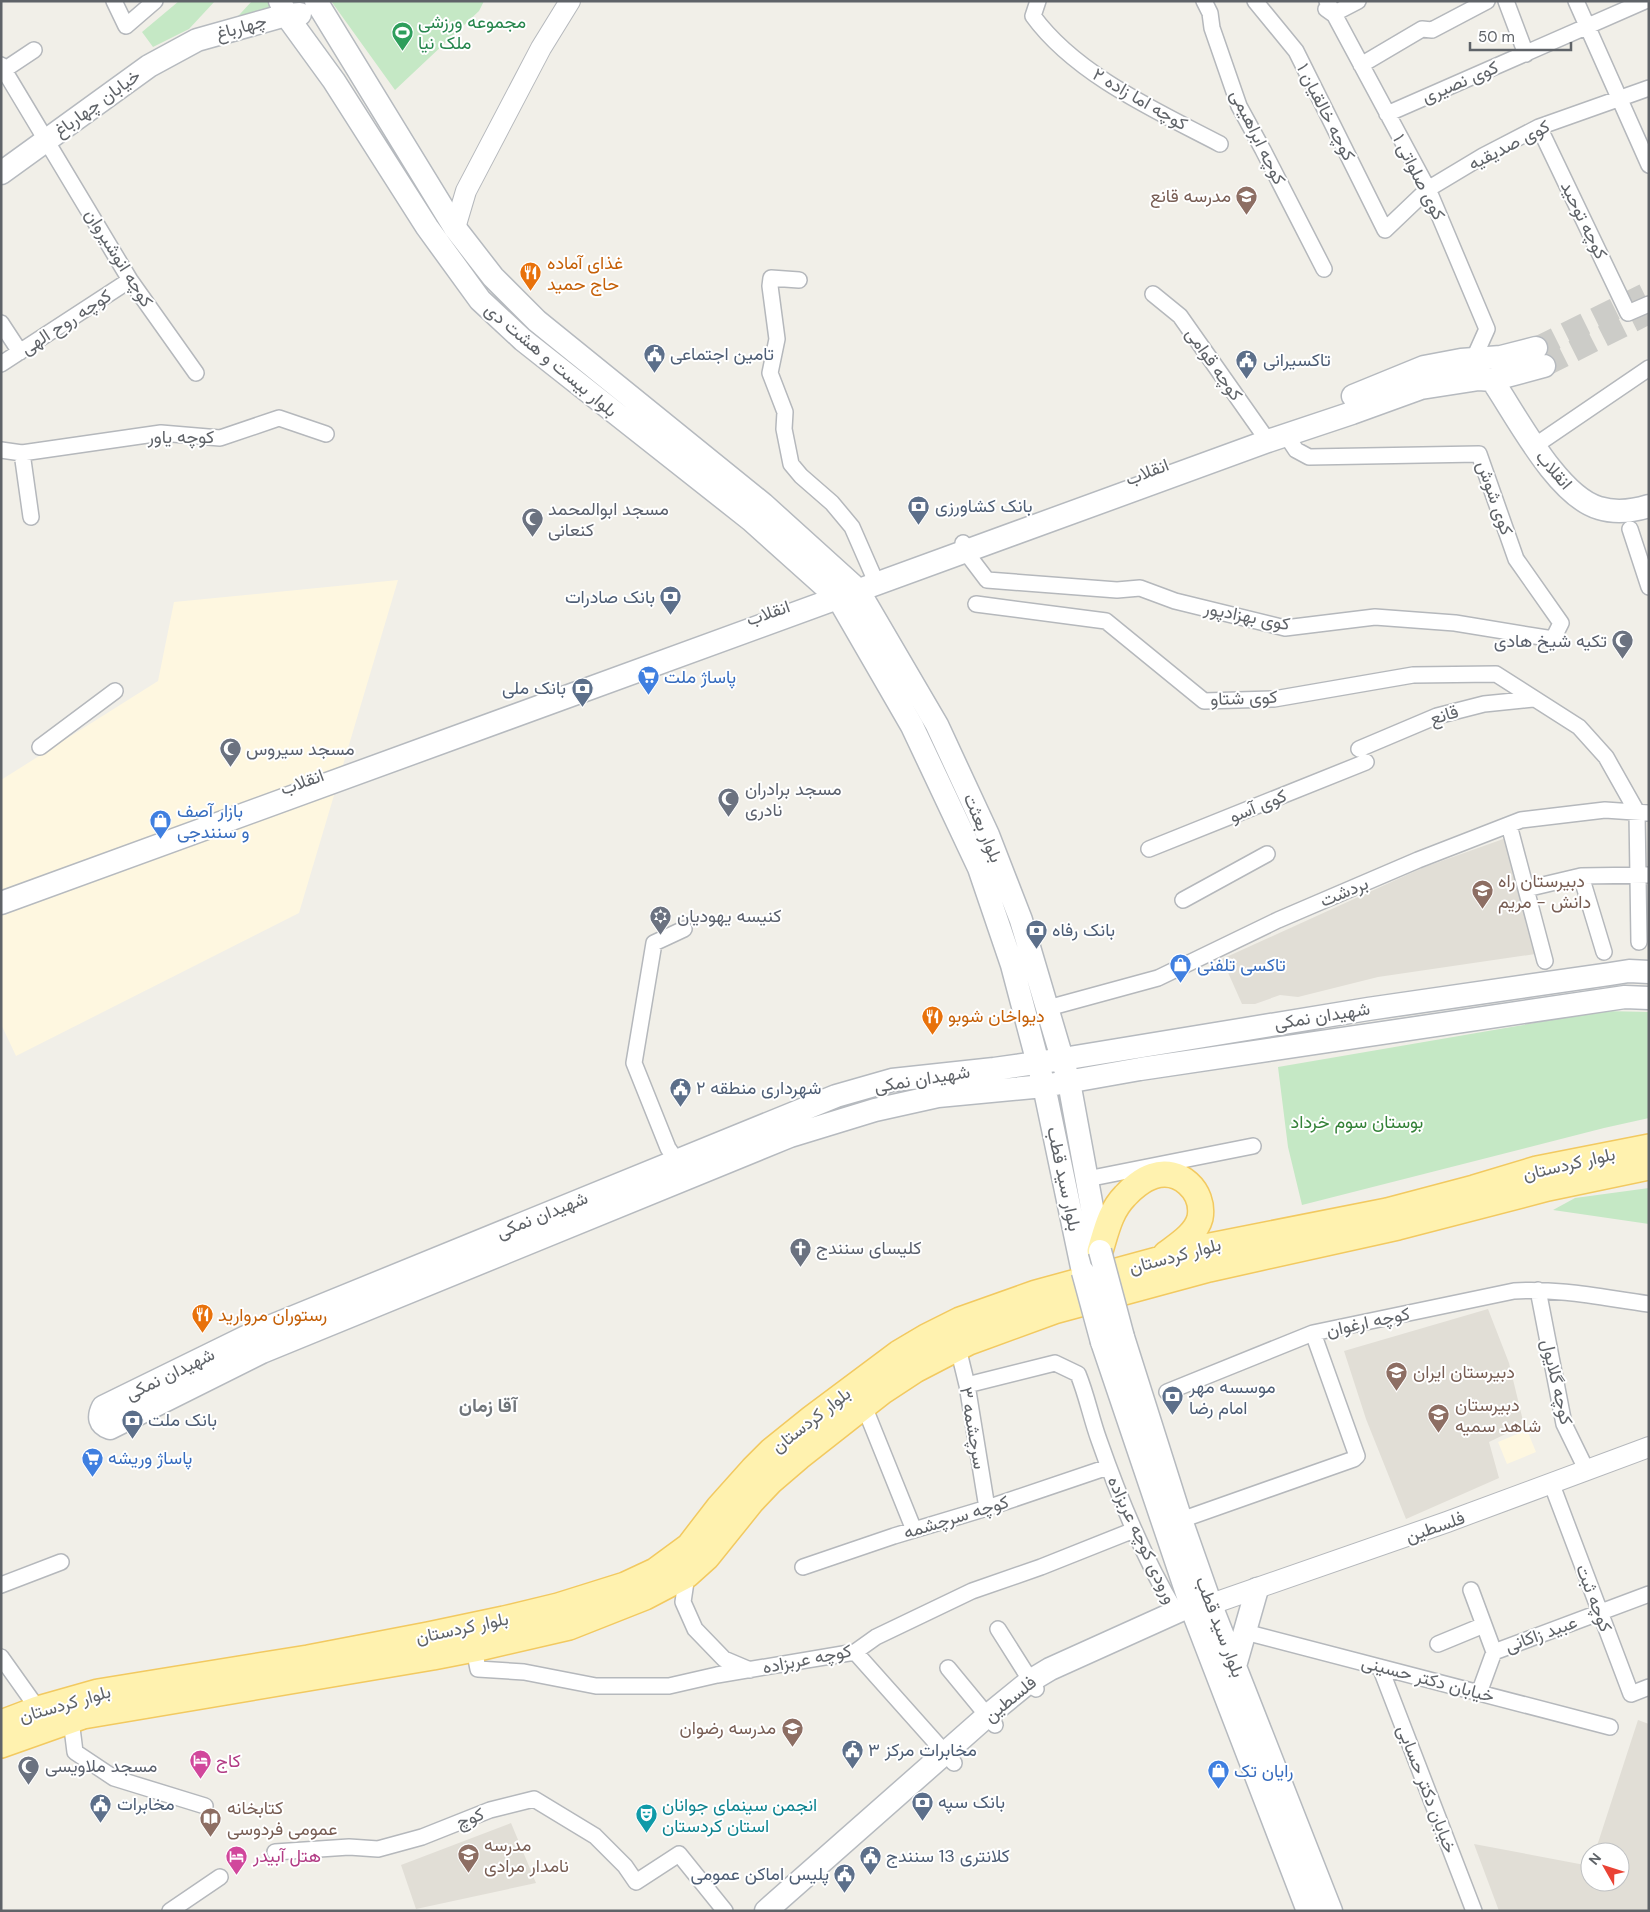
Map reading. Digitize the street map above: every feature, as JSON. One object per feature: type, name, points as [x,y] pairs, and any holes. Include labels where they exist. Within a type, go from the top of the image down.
[{"type":"main road","name":"چهارباغ","points":[[197,40],[283,8],[303,14],[310,6],[311,1]]},
{"type":"main road","name":"بلوار بیست و هشت دی","points":[[316,1],[455,228],[493,277],[537,321],[763,504],[850,588]]},
{"type":"main road","name":"بلوار بیست و هشت دی","points":[[283,8],[334,81],[428,227],[480,300],[523,340],[613,413],[751,520],[850,588]]},
{"type":"main road","name":"خیابان چهارباغ","points":[[1,173],[149,66],[197,40]]},
{"type":"main road","points":[[334,81],[355,67]]},
{"type":"main road","name":"انقلاب","points":[[1,903],[850,588],[1271,435],[1421,388],[1472,380],[1492,380],[1540,357],[1474,358],[1424,367],[1271,435]]},
{"type":"main road","name":"انقلاب","points":[[1492,380],[1533,447],[1569,489],[1584,501],[1598,508],[1624,511],[1649,506]]},
{"type":"main road","points":[[613,413],[628,396]]},
{"type":"main road","name":"انقلاب","points":[[1,892],[850,588]]},
{"type":"main road","name":"بلوار بعثت","points":[[850,588],[937,725],[988,835],[1021,920],[1069,1082]]},
{"type":"main road","name":"بلوار بعثت","points":[[850,588],[979,868],[1012,965],[1044,1086]]},
{"type":"main road","name":"شهیدان نمکی","points":[[106,1417],[257,1343],[681,1170],[836,1096],[892,1080],[1038,1063],[1368,1009],[1629,971],[1649,972]]},
{"type":"main road","name":"شهیدان نمکی","points":[[681,1170],[883,1108],[938,1096],[1044,1086],[1140,1069],[1625,997],[1649,998]]},
{"type":"main road","points":[[1278,1024],[1282,1048]]},
{"type":"main road","name":"بلوار سید قطب","points":[[1069,1082],[1087,1179],[1096,1279]]},
{"type":"main road","name":"بلوار سید قطب","points":[[1044,1086],[1096,1279]]},
{"type":"main road","name":"بلوار کردستان","points":[[1,1722],[98,1692],[325,1655],[504,1620],[558,1606],[625,1585],[655,1571],[689,1546],[736,1487],[771,1451],[899,1353],[960,1320],[1036,1294],[1096,1279],[1205,1247],[1386,1210],[1474,1188],[1537,1169],[1649,1147]]},
{"type":"main road","name":"بلوار کردستان","points":[[1,1745],[83,1716],[474,1649],[569,1627],[644,1598],[687,1575],[707,1557],[752,1501],[771,1481],[883,1391],[915,1370],[969,1342],[1054,1311],[1096,1279],[1209,1269],[1398,1227],[1548,1188],[1649,1167]]},
{"type":"main road","points":[[1113,1339],[1096,1279],[1111,1215],[1124,1196],[1152,1176],[1166,1174],[1182,1178],[1194,1189],[1200,1204],[1200,1220],[1188,1238],[1158,1260]]},
{"type":"main road","name":"بلوار سید قطب","points":[[1113,1339],[1181,1520],[1200,1607],[1234,1666],[1331,1911]]},
{"type":"main road","name":"بلوار سید قطب","points":[[1113,1339],[1200,1607],[1308,1911]]},
{"type":"main road","points":[[1234,1666],[1257,1589]]},
{"type":"main road","name":"فلسطین","points":[[784,1911],[950,1758],[1034,1685],[1055,1677],[1200,1607]]},
{"type":"main road","name":"فلسطین","points":[[766,1911],[950,1758]]},
{"type":"street","points":[[114,1],[126,26],[155,1]]},
{"type":"street","points":[[455,228],[466,191],[541,48],[570,1]]},
{"type":"street","name":"کوچه اما زاده ۲","points":[[1038,1],[1033,16],[1044,31],[1096,76],[1143,104],[1220,144]]},
{"type":"street","name":"کوچه ابراهیمی","points":[[1204,1],[1210,14],[1212,28],[1239,106],[1324,269]]},
{"type":"street","name":"کوچه خالقیان ۱","points":[[1255,1],[1296,51],[1385,230]]},
{"type":"street","points":[[1317,1],[1330,8],[1358,1]]},
{"type":"street","points":[[1361,65],[1422,29],[1432,30],[1487,1]]},
{"type":"street","points":[[1506,1],[1526,54]]},
{"type":"street","points":[[1576,1],[1649,165]]},
{"type":"street","name":"کوی نصیری","points":[[1387,114],[1646,4]]},
{"type":"street","name":"کوی صلواتی ۱","points":[[1330,8],[1428,189],[1487,329],[1474,358]]},
{"type":"street","points":[[3,68],[34,50]]},
{"type":"street","name":"کوچه انوشیروان","points":[[3,68],[130,280],[196,373]]},
{"type":"street","name":"کوی صدیقیه","points":[[1385,230],[1428,189],[1539,127],[1649,88]]},
{"type":"street","name":"کوچه توحید","points":[[1539,127],[1628,313],[1649,304]]},
{"type":"street","points":[[799,280],[771,278],[770,286],[777,340],[770,373],[785,412],[784,429],[792,464],[801,476],[832,503],[852,528],[850,588]]},
{"type":"street","name":"کوچه روح الهی","points":[[1,364],[130,280]]},
{"type":"street","name":"کوچه قوامی","points":[[1153,294],[1180,316],[1271,435]]},
{"type":"street","points":[[1,323],[20,352]]},
{"type":"street","points":[[1533,447],[1649,368]]},
{"type":"street","name":"کوچه یاور","points":[[1,450],[22,453],[161,433],[220,438],[279,418],[326,434]]},
{"type":"street","name":"کوی شوش","points":[[1271,435],[1309,457],[1479,454],[1516,559],[1561,624],[1553,639]]},
{"type":"street","points":[[22,453],[31,517]]},
{"type":"street","points":[[1630,529],[1649,584]]},
{"type":"street","name":"کوی بهزادپور","points":[[964,546],[987,580],[1117,590],[1140,588],[1175,601],[1285,628],[1375,617],[1455,623],[1553,639]]},
{"type":"street","name":"کوی شتاو","points":[[976,604],[1106,621],[1204,701],[1274,699],[1413,675],[1496,674],[1579,727],[1606,757],[1643,813]]},
{"type":"street","points":[[40,747],[115,691]]},
{"type":"street","name":"قانع","points":[[1363,755],[1437,716],[1484,704],[1533,699]]},
{"type":"street","name":"کوی آسو","points":[[1149,849],[1363,755]]},
{"type":"street","name":"بردشت","points":[[1048,1008],[1158,978],[1278,920],[1418,860],[1521,820],[1605,810],[1643,813]]},
{"type":"street","points":[[1639,942],[1644,875],[1643,813]]},
{"type":"street","points":[[1509,825],[1545,962]]},
{"type":"street","points":[[1183,900],[1267,854]]},
{"type":"street","points":[[1526,889],[1581,876],[1644,875]]},
{"type":"street","points":[[1581,876],[1604,952]]},
{"type":"street","points":[[681,1170],[668,1148],[634,1063],[654,943],[684,929]]},
{"type":"street","points":[[1087,1179],[1253,1146]]},
{"type":"street","name":"کوچه ارغوان","points":[[1181,1520],[1354,1459],[1357,1456],[1313,1333],[1514,1291],[1538,1290],[1649,1304]]},
{"type":"street","name":"کوچه گلایول","points":[[1538,1290],[1564,1424],[1587,1471]]},
{"type":"street","points":[[1167,1392],[1313,1333]]},
{"type":"street","name":"سرچشمه ۳","points":[[958,1348],[987,1508]]},
{"type":"street","name":"ورودی کوچه عربزاده","points":[[966,1385],[1055,1363],[1078,1374],[1087,1396],[1108,1467],[1150,1566],[1200,1607]]},
{"type":"street","points":[[864,1406],[914,1530]]},
{"type":"street","name":"فلسطین","points":[[1200,1607],[1257,1589],[1552,1485],[1649,1447]]},
{"type":"street","name":"کوچه سرچشمه","points":[[803,1567],[1108,1467]]},
{"type":"street","name":"کوچه ثبت","points":[[1552,1485],[1631,1694],[1649,1687]]},
{"type":"street","name":"کوچه عربزاده","points":[[474,1649],[478,1668],[524,1672],[596,1686],[669,1686],[856,1652],[876,1638],[972,1591],[1041,1567],[1134,1530]]},
{"type":"street","points":[[1,1585],[61,1562]]},
{"type":"street","points":[[687,1575],[683,1602],[695,1629],[724,1659],[750,1670]]},
{"type":"street","name":"عبید زاکانی","points":[[1471,1590],[1494,1652],[1649,1594]]},
{"type":"street","points":[[1438,1644],[1484,1625]]},
{"type":"street","points":[[998,1629],[1034,1685]]},
{"type":"street","name":"خیابان دکتر حسینی","points":[[1245,1632],[1610,1727]]},
{"type":"street","points":[[856,1652],[950,1758]]},
{"type":"street","points":[[1479,1693],[1494,1652]]},
{"type":"street","points":[[1,1656],[38,1709]]},
{"type":"street","name":"خیابان دکتر حسابی","points":[[1380,1667],[1474,1911]]},
{"type":"street","points":[[948,1668],[991,1721]]},
{"type":"street","points":[[71,1720],[75,1752],[114,1778],[205,1806]]},
{"type":"street","name":"کوچ","points":[[275,1852],[349,1846],[378,1849],[422,1837],[490,1810],[534,1799],[595,1836],[625,1866],[636,1882],[679,1854],[725,1911]]},
{"type":"street","points":[[170,1911],[220,1877]]},
{"type":"shaded area","name":"بازار آصف و سنندجی","points":[[398,580],[299,913],[16,1056],[1,1024],[1,780],[158,681],[174,602]]},
{"type":"shaded area","points":[[1506,838],[1542,953],[1378,977],[1298,997],[1280,995],[1255,1004],[1242,1004],[1222,959],[1422,868]]},
{"type":"shaded area","points":[[1488,1309],[1509,1363],[1524,1425],[1489,1442],[1499,1478],[1406,1519],[1366,1419],[1344,1351]]},
{"type":"shaded area","points":[[1527,1430],[1536,1452],[1507,1464],[1498,1442]]},
{"type":"shaded area","points":[[1638,1720],[1649,1724],[1649,1911],[1499,1911],[1474,1844],[1580,1864],[1580,1892],[1630,1892],[1630,1842],[1598,1842]]},
{"type":"shaded area","name":"مدرسه نامدار مرادی","points":[[511,1823],[536,1883],[416,1909],[401,1865]]},
{"type":"green space","points":[[179,1],[215,1],[189,29],[153,47],[142,32]]},
{"type":"green space","points":[[252,1],[267,1],[277,16],[228,27]]},
{"type":"green space","name":"مجموعه ورزشی ملک نیا","points":[[331,1],[484,1],[479,11],[395,90]]},
{"type":"green space","name":"بوستان سوم خرداد","points":[[1604,1011],[1649,1012],[1649,1118],[1302,1205],[1288,1147],[1278,1067]]},
{"type":"green space","points":[[1649,1188],[1649,1224],[1553,1210],[1575,1198]]},
{"type":"tunnel","points":[[1536,348],[1649,292]]},
{"type":"tunnel","points":[[1544,366],[1649,313]]},
{"type":"place","name":"مجموعه ورزشی ملک نیا","points":[[402,51]]},
{"type":"place","name":"مدرسه قانع","points":[[1247,215]]},
{"type":"place","name":"غذای آماده حاج حمید","points":[[531,292]]},
{"type":"place","name":"تامین اجتماعی","points":[[654,373]]},
{"type":"place","name":"تاکسیرانی","points":[[1247,379]]},
{"type":"place","name":"بانک کشاورزی","points":[[919,525]]},
{"type":"place","name":"مسجد ابوالمحمد کنعانی","points":[[532,538]]},
{"type":"place","name":"بانک صادرات","points":[[671,616]]},
{"type":"place","name":"تکیه شیخ هادی","points":[[1623,660]]},
{"type":"place","name":"پاساژ ملت","points":[[648,696]]},
{"type":"place","name":"بانک ملی","points":[[582,707]]},
{"type":"place","name":"مسجد سیروس","points":[[230,768]]},
{"type":"place","name":"مسجد برادران نادری","points":[[729,818]]},
{"type":"place","name":"بازار آصف و سنندجی","points":[[161,840]]},
{"type":"place","name":"دبیرستان راه دانش - مریم","points":[[1482,910]]},
{"type":"place","name":"کنیسه یهودیان","points":[[661,935]]},
{"type":"place","name":"بانک رفاه","points":[[1036,949]]},
{"type":"place","name":"تاکسی تلفنی","points":[[1181,984]]},
{"type":"place","name":"دیواخان شوبو","points":[[932,1035]]},
{"type":"place","name":"شهرداری منطقه ۲","points":[[680,1107]]},
{"type":"place","name":"کلیسای سنندج","points":[[800,1267]]},
{"type":"place","name":"رستوران مروارید","points":[[202,1334]]},
{"type":"place","name":"دبیرستان ایران","points":[[1397,1391]]},
{"type":"place","name":"موسسه مهر امام رضا","points":[[1173,1416]]},
{"type":"place","name":"دبیرستان شاهد سمیه","points":[[1439,1434]]},
{"type":"place","name":"بانک ملت","points":[[132,1439]]},
{"type":"place","name":"پاساژ وریشه","points":[[92,1477]]},
{"type":"place","name":"مدرسه رضوان","points":[[792,1747]]},
{"type":"place","name":"مخابرات مرکز ۳","points":[[852,1769]]},
{"type":"place","name":"کاج","points":[[200,1780]]},
{"type":"place","name":"مسجد ملاویسی","points":[[29,1785]]},
{"type":"place","name":"رایان تک","points":[[1218,1790]]},
{"type":"place","name":"بانک سپه","points":[[922,1821]]},
{"type":"place","name":"مخابرات","points":[[101,1823]]},
{"type":"place","name":"انجمن سینمای جوانان استان کردستان","points":[[646,1834]]},
{"type":"place","name":"کتابخانه عمومی فردوسی","points":[[211,1837]]},
{"type":"place","name":"مدرسه نامدار مرادی","points":[[468,1874]]},
{"type":"place","name":"هتل آبیدر","points":[[237,1875]]},
{"type":"place","name":"کلانتری 13 سنندج","points":[[870,1875]]},
{"type":"place","name":"پلیس اماکن عمومی","points":[[845,1893]]},
{"type":"district","name":"آقا زمان","points":[[488,1405]]}]
